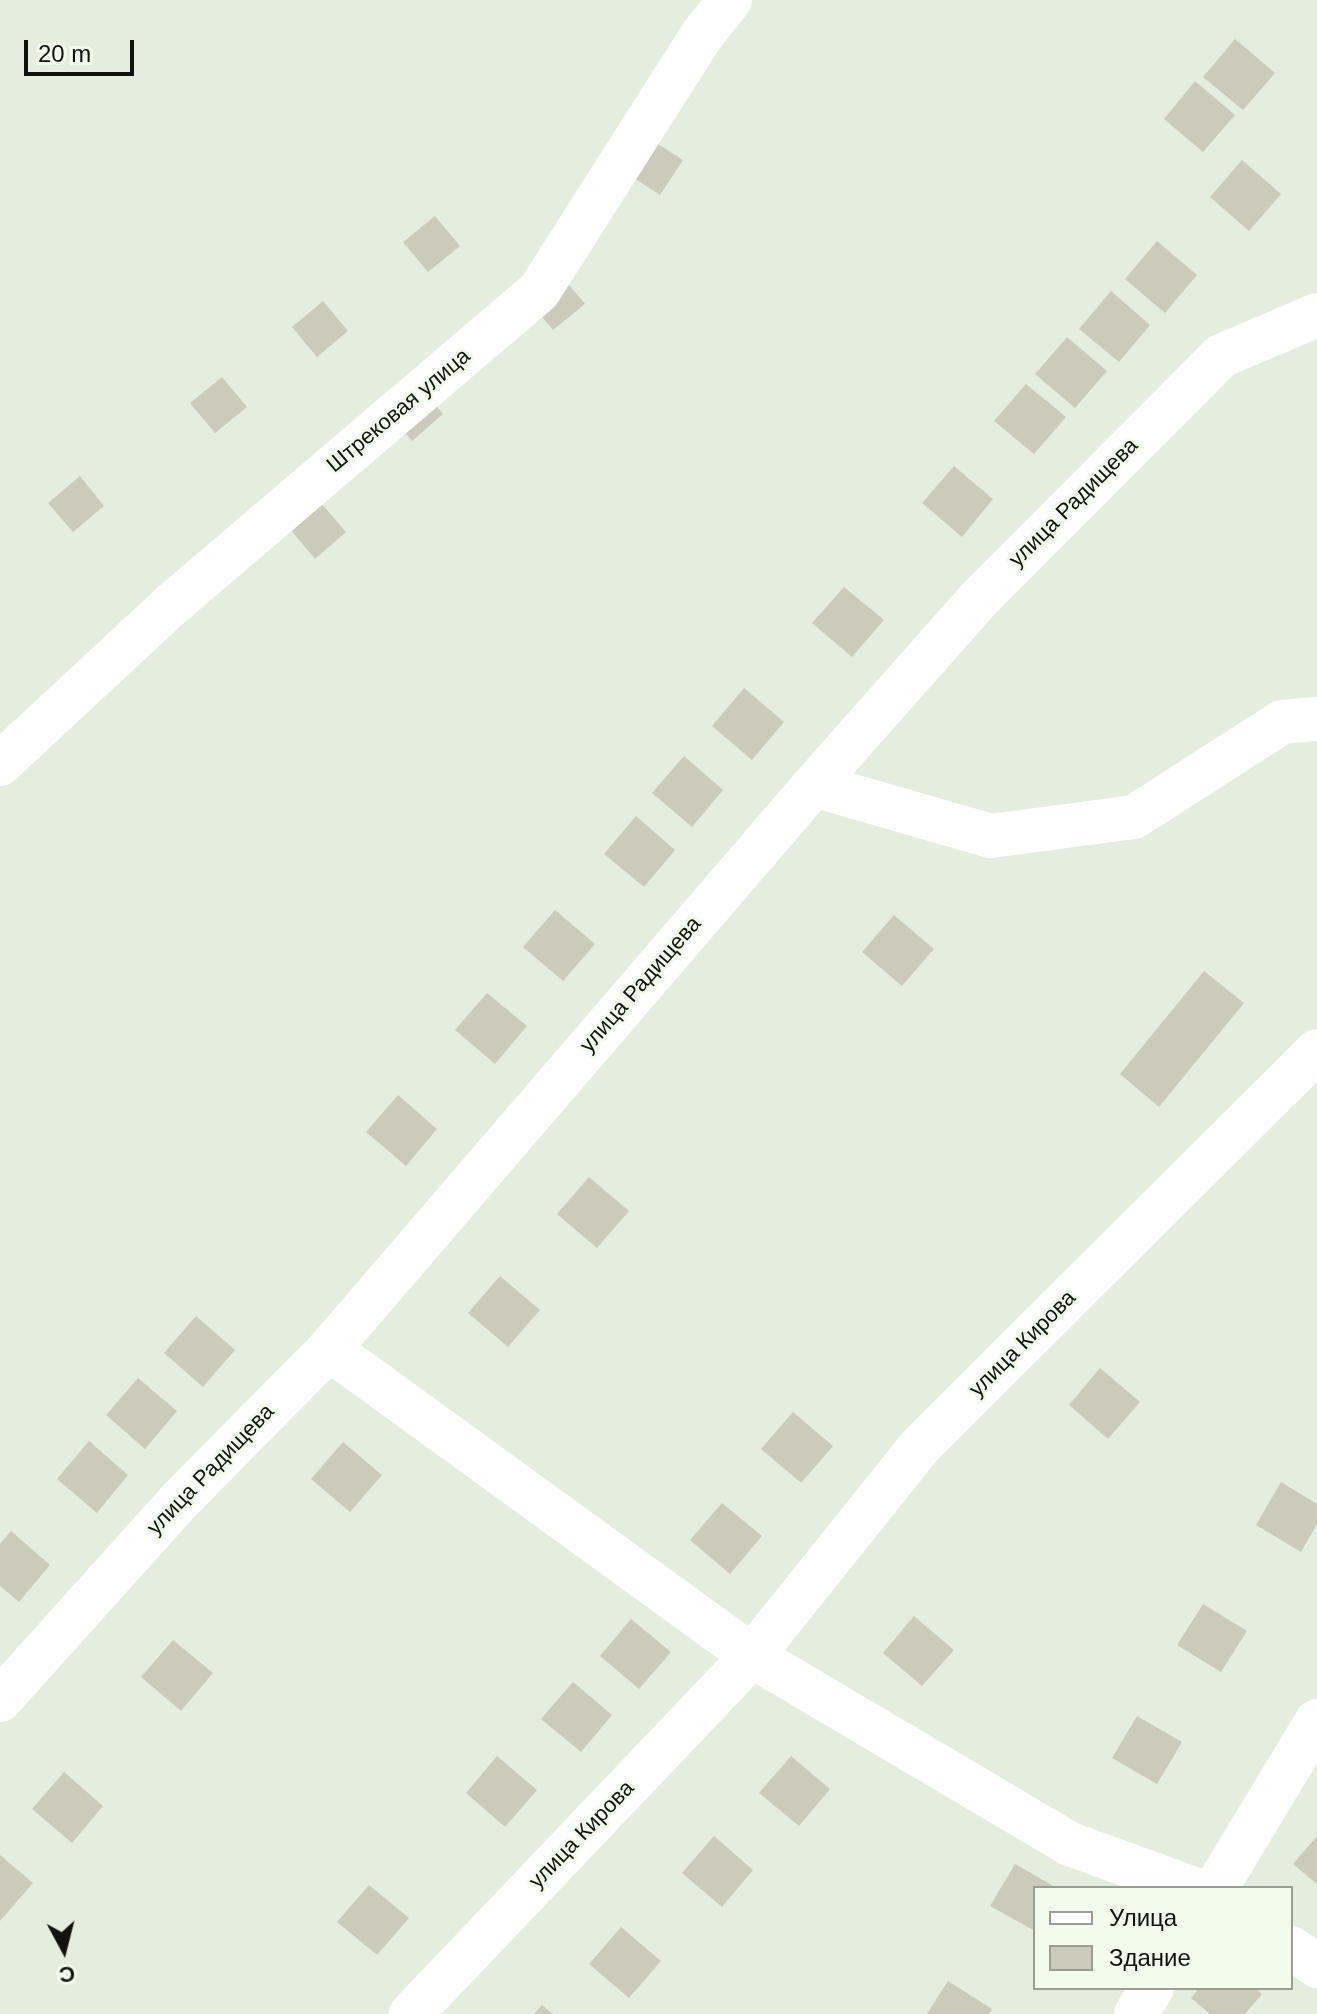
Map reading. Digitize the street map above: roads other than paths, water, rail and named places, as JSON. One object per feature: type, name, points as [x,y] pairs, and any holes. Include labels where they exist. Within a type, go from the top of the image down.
[{"type":"street","name":"Штрековая улица","points":[[0,764],[171,605],[539,291],[702,35],[730,0]]},
{"type":"street","name":"улица Радищева","points":[[0,1700],[179,1501],[329,1349],[814,785],[977,601],[1221,356],[1317,315]]},
{"type":"street","points":[[814,785],[991,836],[1007,834],[1134,817],[1282,722],[1317,719]]},
{"type":"street","name":"улица Кирова","points":[[411,2014],[752,1656],[921,1445],[1317,1051]]},
{"type":"street","points":[[329,1349],[752,1656],[1070,1844],[1186,1886]]},
{"type":"street","points":[[1217,1886],[1317,1721]]},
{"type":"street","points":[[1293,1949],[1317,1966]]},
{"type":"street","points":[[1136,2014],[1151,1990]]}]
